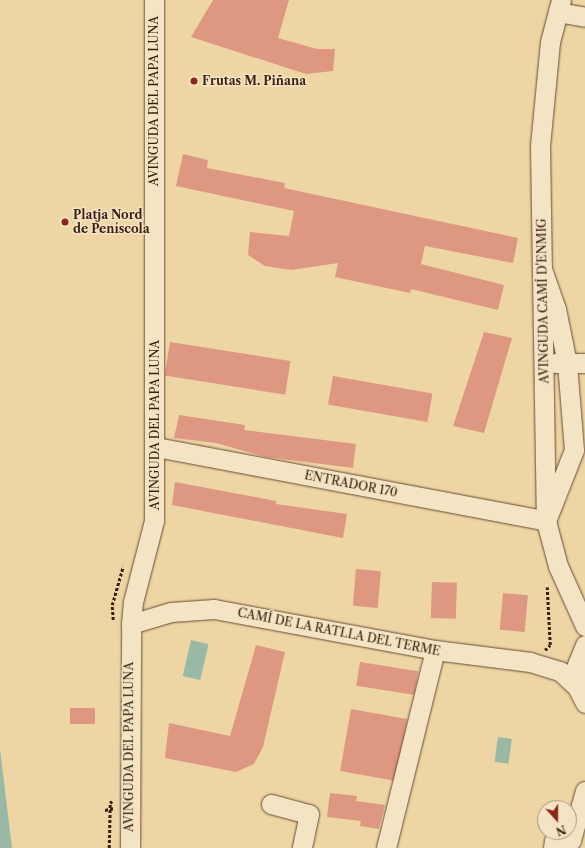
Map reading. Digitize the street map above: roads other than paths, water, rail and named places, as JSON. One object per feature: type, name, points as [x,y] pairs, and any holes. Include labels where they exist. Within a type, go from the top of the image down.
[{"type":"street","name":"AVINGUDA DEL PAPA LUNA","points":[[133,847],[131,624],[133,602],[154,521],[156,446],[154,0]]},
{"type":"street","points":[[560,6],[585,17]]},
{"type":"street","name":"AVINGUDA CAMÍ D'ENMIG","points":[[560,6],[550,42],[540,146],[546,521],[558,566],[580,603],[585,626]]},
{"type":"street","points":[[542,269],[576,363],[574,450],[546,521]]},
{"type":"street","points":[[544,363],[576,363]]},
{"type":"street","name":"ENTRADOR 170","points":[[156,446],[546,521]]},
{"type":"street","name":"CAMÍ DE LA RATLLA DEL TERME","points":[[131,624],[171,612],[214,609],[435,650],[549,666],[572,660],[582,650]]},
{"type":"street","points":[[386,848],[435,650]]},
{"type":"street","points":[[582,650],[577,687],[585,703]]},
{"type":"street","name":"CAMÍ DE LA RATLLA DEL TERME","points":[[549,666],[577,687]]},
{"type":"street","points":[[553,848],[554,841],[571,840],[585,791]]},
{"type":"street","points":[[271,804],[309,814],[302,848]]},
{"type":"place","name":"Frutas M. Piñana","points":[[194,81]]},
{"type":"place","name":"Platja Nord de Peníscola","points":[[65,222]]}]
